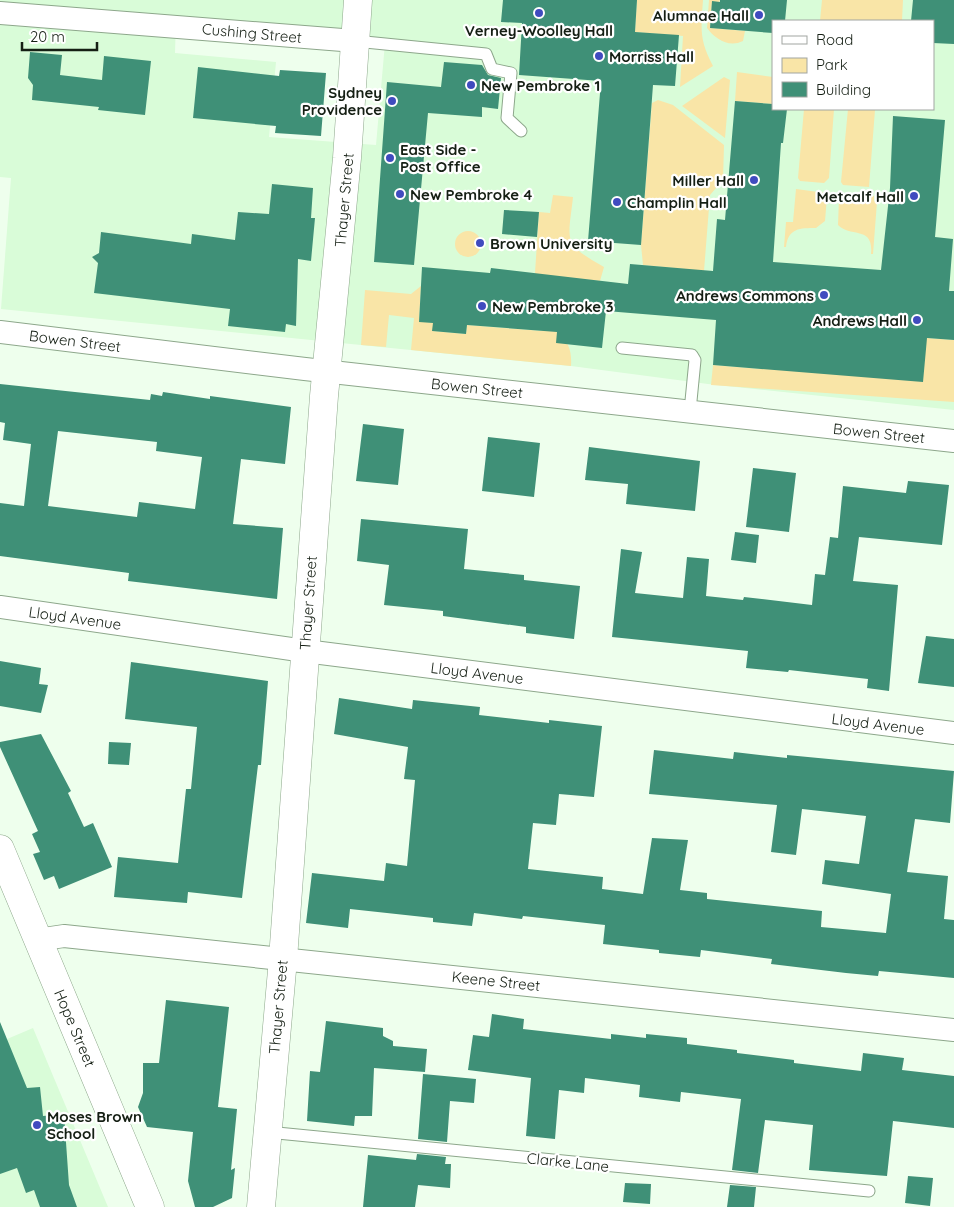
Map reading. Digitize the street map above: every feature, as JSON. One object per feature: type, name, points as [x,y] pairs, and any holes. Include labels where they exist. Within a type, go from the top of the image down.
[{"type":"street","name":"Thayer Street","points":[[261,1207],[282,959],[326,371],[348,158],[358,0]]},
{"type":"street","name":"Cushing Street","points":[[0,13],[355,42]]},
{"type":"street","name":"Bowen Street","points":[[0,332],[326,371],[954,441]]},
{"type":"street","name":"Lloyd Avenue","points":[[0,607],[305,651],[954,733]]},
{"type":"street","name":"Hope Street","points":[[0,849],[150,1207]]},
{"type":"street","name":"Keene Street","points":[[37,940],[64,936],[954,1030]]},
{"type":"lane","points":[[355,42],[486,54],[492,69],[511,73],[507,118],[521,131]]},
{"type":"lane","points":[[622,348],[692,355],[695,360],[690,411]]},
{"type":"lane","name":"Clarke Lane","points":[[267,1132],[869,1191]]},
{"type":"shaded area","name":"Brown University","points":[[0,0],[954,0],[954,410],[708,384],[571,366],[1,309],[11,178],[0,177]],"holes":[[[176,19],[385,43],[376,145],[269,137],[276,62],[175,53]]]},
{"type":"shaded area","name":"Moses Brown School","points":[[33,1028],[108,1207],[0,1207],[0,1042]]},
{"type":"green space","points":[[637,0],[703,0],[703,41],[713,66],[680,87],[683,36],[635,32]]},
{"type":"green space","points":[[709,0],[720,0],[719,2],[712,2],[710,28],[745,31],[743,41],[728,43],[718,39],[710,32],[707,28]]},
{"type":"green space","points":[[822,0],[903,0],[902,20],[820,20]]},
{"type":"green space","points":[[737,72],[772,77],[772,104],[735,101]]},
{"type":"green space","points":[[724,77],[730,80],[725,138],[682,106]]},
{"type":"green space","points":[[658,100],[673,105],[724,145],[723,180],[710,195],[704,271],[643,265],[641,245],[652,103]]},
{"type":"green space","points":[[804,110],[834,110],[829,178],[824,183],[800,181],[798,178]]},
{"type":"green space","points":[[848,110],[875,110],[869,187],[843,185],[841,182]]},
{"type":"green space","points":[[796,189],[826,193],[825,221],[816,228],[796,230],[789,236],[786,247],[784,247],[786,222],[793,222]]},
{"type":"green space","points":[[844,193],[874,196],[874,201],[877,202],[873,254],[871,254],[869,239],[843,229],[838,225],[839,198]]},
{"type":"green space","points":[[553,195],[573,197],[570,224],[571,240],[574,246],[581,252],[604,267],[600,281],[563,277],[558,331],[569,347],[571,366],[411,350],[414,318],[389,315],[386,347],[361,345],[365,290],[411,294],[421,286],[419,321],[433,323],[433,331],[466,334],[467,325],[542,331],[544,291],[535,273],[539,212],[550,213]]},
{"type":"green space","points":[[468,231],[477,235],[481,244],[477,253],[468,257],[459,253],[455,244],[459,235]]},
{"type":"green space","points":[[927,338],[954,340],[954,402],[711,385],[713,365],[761,369]]},
{"type":"building","points":[[503,0],[637,0],[635,32],[679,35],[675,86],[653,85],[641,245],[588,241],[601,81],[519,75],[522,23],[501,22]]},
{"type":"building","name":"Alumnae Hall","points":[[720,0],[787,0],[785,20],[772,20],[772,33],[710,28],[712,1],[720,2]]},
{"type":"building","points":[[913,0],[954,0],[954,44],[934,43],[934,20],[911,20]]},
{"type":"building","points":[[30,52],[62,55],[60,75],[102,80],[104,56],[151,61],[145,115],[98,110],[99,107],[32,100],[33,85],[28,78]]},
{"type":"building","name":"New Pembroke 4","points":[[444,62],[482,65],[488,75],[501,78],[498,109],[482,107],[482,117],[428,113],[414,265],[374,262],[387,82],[441,87]]},
{"type":"building","points":[[198,67],[279,76],[280,70],[326,73],[321,136],[275,133],[276,126],[193,118]]},
{"type":"building","points":[[735,101],[772,104],[772,110],[787,110],[783,143],[781,143],[773,262],[881,270],[890,188],[893,116],[945,120],[935,237],[953,239],[949,291],[954,291],[954,340],[927,338],[923,382],[713,365],[716,320],[606,311],[602,348],[556,343],[557,332],[467,325],[466,334],[432,331],[433,323],[419,322],[422,267],[490,273],[491,268],[628,284],[630,264],[713,271],[717,219],[725,220]]},
{"type":"building","points":[[272,184],[313,188],[311,218],[315,218],[311,261],[298,259],[296,326],[286,324],[285,332],[228,326],[230,309],[94,293],[98,263],[92,257],[99,253],[101,232],[191,244],[192,234],[235,240],[238,212],[269,214]]},
{"type":"building","points":[[504,210],[539,212],[537,237],[502,234]]},
{"type":"building","points":[[0,384],[150,400],[151,394],[162,396],[163,392],[291,407],[285,464],[241,459],[233,524],[283,528],[277,599],[128,581],[129,573],[0,556],[0,503],[24,506],[31,444],[3,440],[5,423],[0,422]],"holes":[[[58,431],[157,442],[156,451],[202,457],[195,509],[139,502],[137,517],[48,506]]]},
{"type":"building","points":[[363,424],[404,429],[398,485],[356,481]]},
{"type":"building","points":[[488,437],[540,443],[534,497],[482,491]]},
{"type":"building","points":[[589,447],[700,461],[695,511],[626,504],[628,484],[585,480]]},
{"type":"building","points":[[753,468],[796,473],[789,532],[746,527]]},
{"type":"building","points":[[908,481],[949,485],[942,545],[859,537],[853,581],[898,585],[889,691],[867,688],[868,679],[789,670],[788,672],[746,668],[748,651],[612,637],[621,549],[642,552],[635,593],[683,598],[687,557],[709,559],[706,596],[743,600],[744,597],[812,605],[815,574],[825,575],[830,537],[838,538],[843,486],[906,493]]},
{"type":"building","points":[[361,519],[468,529],[464,569],[524,575],[524,580],[580,586],[574,639],[526,633],[526,627],[443,616],[443,611],[384,605],[389,565],[357,561]]},
{"type":"building","points":[[735,532],[759,535],[756,563],[731,560]]},
{"type":"building","points":[[926,636],[954,639],[954,687],[918,683]]},
{"type":"building","points":[[0,661],[41,668],[39,684],[48,685],[41,713],[0,706]]},
{"type":"building","points":[[131,662],[268,681],[261,765],[258,765],[242,898],[188,892],[187,903],[114,897],[118,857],[178,863],[186,789],[191,789],[197,727],[125,719]]},
{"type":"building","points":[[339,698],[412,709],[413,700],[480,707],[479,715],[549,723],[549,720],[602,726],[594,797],[559,794],[556,825],[533,823],[528,869],[603,877],[602,889],[643,894],[652,838],[688,840],[680,890],[707,893],[707,899],[822,911],[821,927],[886,933],[891,894],[822,884],[825,860],[859,864],[866,816],[802,809],[796,855],[771,852],[777,805],[649,794],[654,750],[733,759],[734,752],[787,758],[787,755],[954,771],[950,823],[915,819],[907,872],[948,876],[944,919],[954,920],[954,978],[879,971],[878,976],[846,973],[771,964],[772,959],[701,950],[700,957],[659,953],[659,950],[603,944],[605,925],[523,916],[522,919],[474,913],[472,926],[433,922],[433,918],[350,909],[348,928],[306,923],[312,873],[384,881],[386,863],[407,866],[415,780],[404,779],[408,747],[334,734]]},
{"type":"building","points":[[41,734],[71,791],[68,793],[84,827],[93,823],[112,867],[59,889],[54,876],[44,880],[33,854],[40,852],[32,834],[38,831],[0,747],[0,742]]},
{"type":"building","points":[[109,742],[131,743],[129,765],[108,764]]},
{"type":"building","points":[[166,1000],[229,1007],[218,1107],[237,1109],[231,1170],[235,1168],[232,1198],[213,1207],[195,1207],[188,1181],[193,1132],[147,1127],[138,1107],[143,1093],[143,1063],[159,1063]]},
{"type":"building","points":[[492,1014],[524,1019],[523,1029],[611,1039],[611,1034],[646,1038],[646,1034],[687,1038],[687,1044],[737,1050],[737,1053],[794,1060],[794,1063],[861,1071],[863,1053],[904,1058],[902,1070],[954,1076],[954,1128],[893,1121],[887,1176],[809,1170],[813,1125],[765,1120],[758,1173],[732,1170],[741,1099],[681,1092],[680,1102],[639,1097],[640,1085],[585,1078],[584,1093],[559,1090],[555,1139],[526,1136],[531,1078],[468,1070],[473,1035],[489,1037]]},
{"type":"building","points":[[326,1021],[383,1028],[383,1036],[393,1041],[393,1046],[427,1049],[425,1072],[374,1068],[372,1116],[355,1116],[354,1126],[307,1121],[310,1071],[320,1072]]},
{"type":"building","points":[[0,1022],[27,1088],[40,1087],[43,1116],[64,1114],[69,1185],[77,1207],[40,1207],[34,1190],[26,1193],[17,1168],[0,1174]]},
{"type":"building","points":[[423,1074],[476,1079],[474,1103],[450,1101],[447,1142],[418,1139]]},
{"type":"building","points":[[417,1154],[446,1157],[445,1164],[451,1164],[450,1188],[418,1185],[415,1207],[363,1207],[368,1155],[416,1160]]},
{"type":"building","points":[[908,1176],[933,1178],[930,1206],[905,1203]]},
{"type":"building","points":[[625,1183],[651,1184],[650,1204],[623,1202]]},
{"type":"building","points":[[730,1185],[756,1187],[754,1207],[727,1207]]},
{"type":"place","name":"Verney-Woolley Hall","points":[[539,13]]},
{"type":"place","name":"Alumnae Hall","points":[[759,15]]},
{"type":"place","name":"Morriss Hall","points":[[599,56]]},
{"type":"place","name":"New Pembroke 1","points":[[471,85]]},
{"type":"place","name":"Sydney Providence","points":[[392,101]]},
{"type":"place","name":"East Side - Post Office","points":[[390,158]]},
{"type":"place","name":"Miller Hall","points":[[754,180]]},
{"type":"place","name":"New Pembroke 4","points":[[400,194]]},
{"type":"place","name":"Metcalf Hall","points":[[914,196]]},
{"type":"place","name":"Champlin Hall","points":[[617,202]]},
{"type":"place","name":"Brown University","points":[[480,243]]},
{"type":"place","name":"Andrews Commons","points":[[824,295]]},
{"type":"place","name":"New Pembroke 3","points":[[482,306]]},
{"type":"place","name":"Andrews Hall","points":[[917,320]]},
{"type":"place","name":"Moses Brown School","points":[[37,1125]]}]
